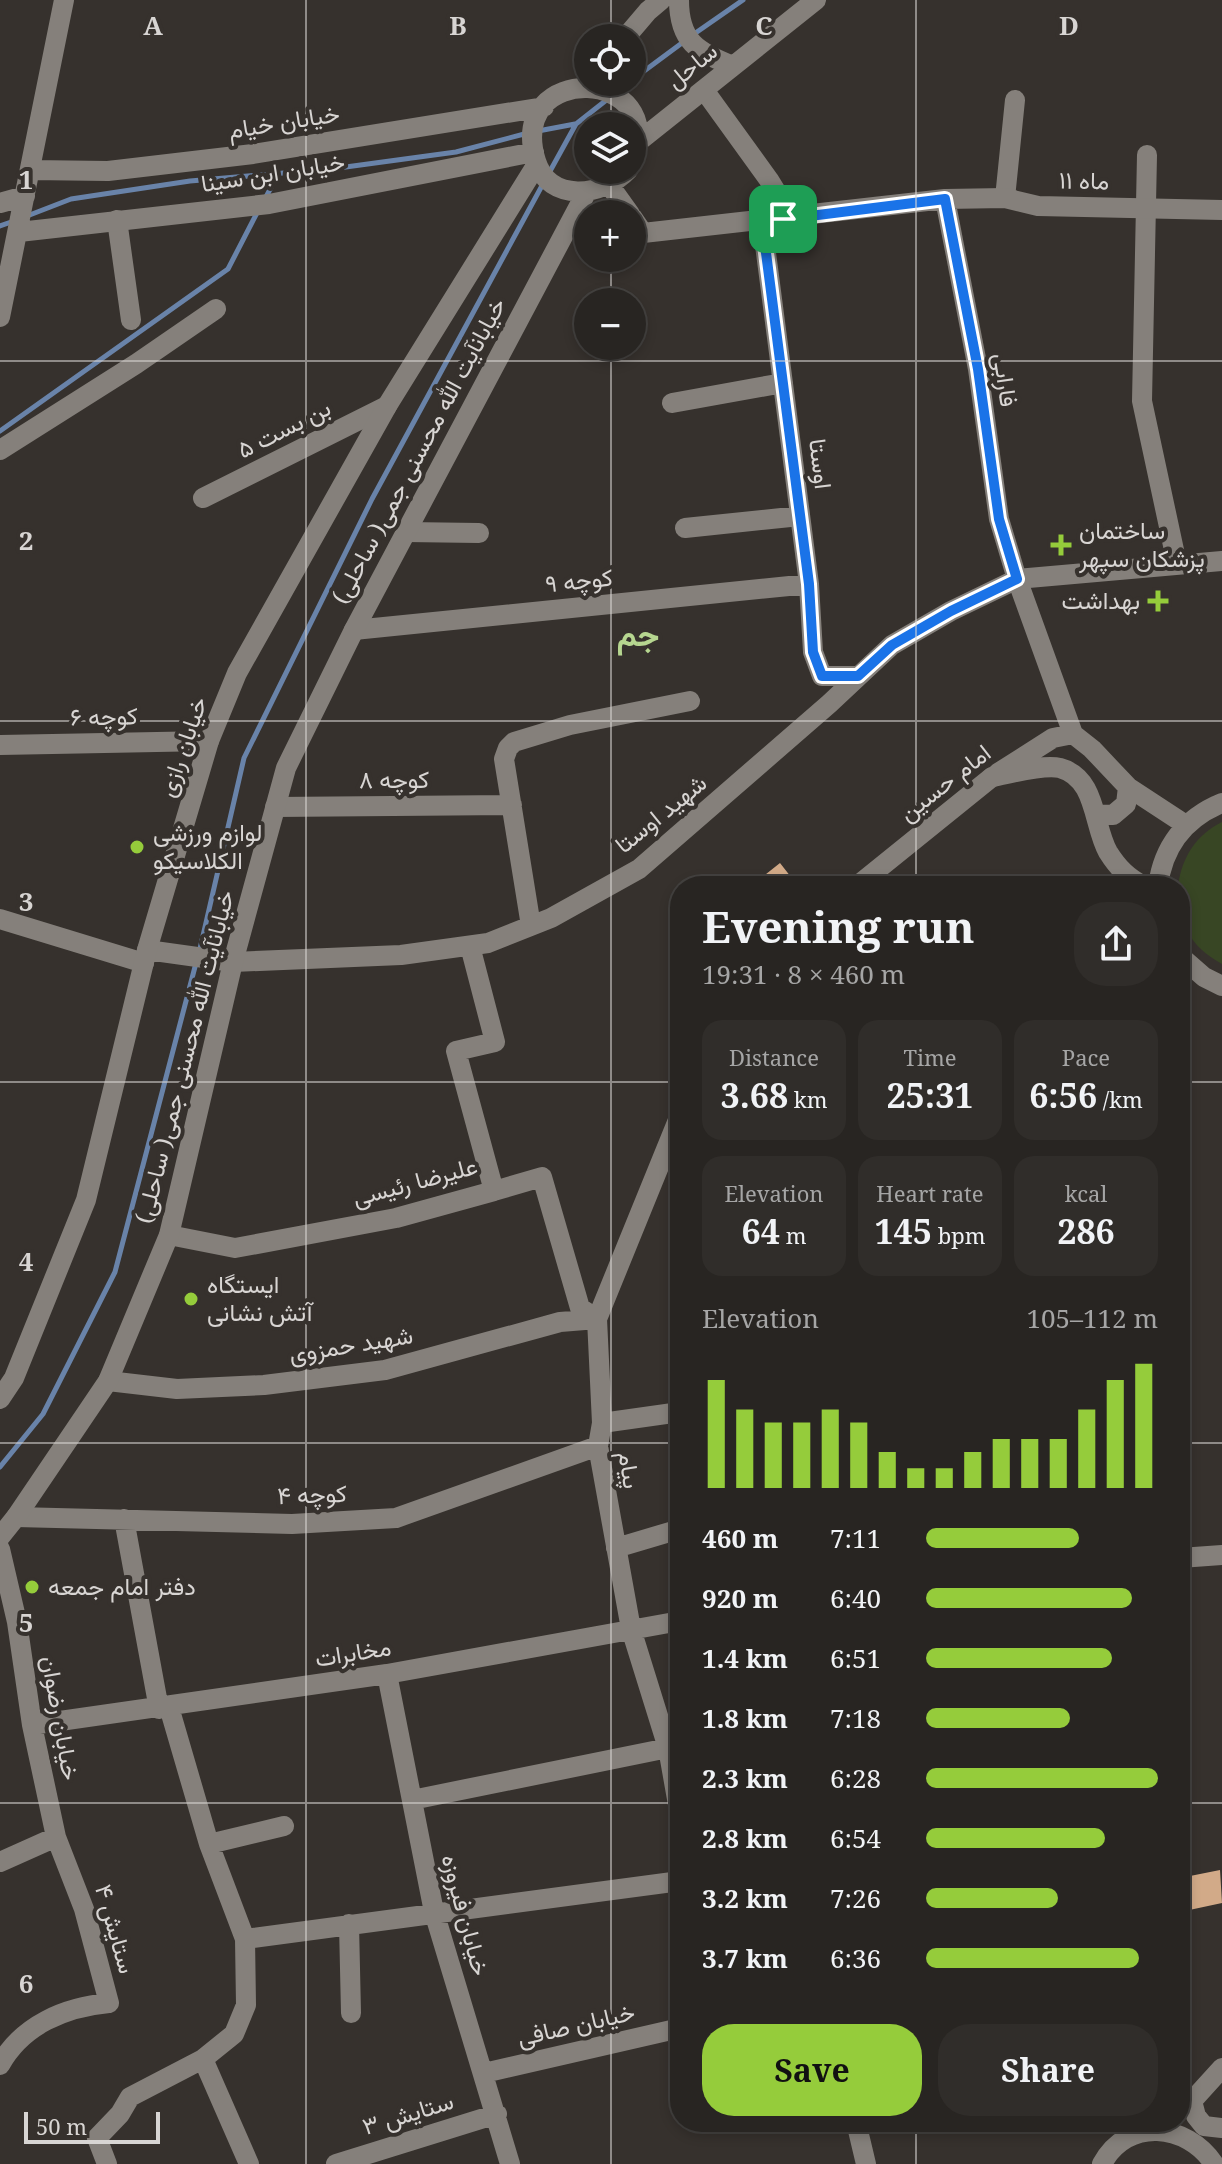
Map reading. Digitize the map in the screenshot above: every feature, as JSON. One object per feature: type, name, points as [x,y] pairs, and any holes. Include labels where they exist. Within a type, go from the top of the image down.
[{"type":"street","points":[[0,317],[6,263],[19,232],[64,0]]},
{"type":"street","points":[[679,0],[684,32],[693,46],[708,57],[733,66]]},
{"type":"street","name":"ساحل","points":[[646,136],[816,0]]},
{"type":"street","points":[[636,24],[651,4]]},
{"type":"street","points":[[574,88],[562,92],[541,112],[534,127],[535,158],[553,183],[565,189],[587,191],[612,184]]},
{"type":"street","points":[[704,90],[769,180],[780,198],[783,219]]},
{"type":"street","points":[[614,96],[630,112]]},
{"type":"street","points":[[1005,198],[1015,100]]},
{"type":"street","name":"خیابان خیام","points":[[31,170],[108,171],[253,154],[541,112]]},
{"type":"street","points":[[1147,155],[1142,401],[1177,564]]},
{"type":"street","name":"خیابان ابن سینا","points":[[19,232],[269,204],[535,158]]},
{"type":"street","name":"خیابان رازی","points":[[0,1399],[14,1378],[86,1200],[146,957],[209,741],[237,673],[387,406],[535,158]]},
{"type":"street","points":[[610,186],[620,200]]},
{"type":"street","name":"خیابانآیت الله محسنی جمی( ساحلی)","points":[[0,1537],[108,1381],[169,1235],[233,962],[286,768],[354,630],[587,191]]},
{"type":"street","points":[[0,203],[25,196]]},
{"type":"street","name":"ماه ۱۱","points":[[945,199],[1005,198],[1038,206],[1222,210]]},
{"type":"street","points":[[646,233],[945,199]]},
{"type":"street","name":"فارابی","points":[[945,199],[978,369],[999,519],[1017,579],[1073,734],[1128,787],[1186,825]]},
{"type":"street","points":[[117,220],[131,320]]},
{"type":"street","name":"اوستا","points":[[762,222],[809,584],[813,652],[822,676],[858,676]]},
{"type":"street","points":[[0,450],[123,373],[216,309]]},
{"type":"street","points":[[672,403],[783,383]]},
{"type":"street","name":"بن بست ۵","points":[[203,498],[387,406]]},
{"type":"street","points":[[685,528],[800,516]]},
{"type":"street","points":[[406,532],[479,533]]},
{"type":"street","points":[[1017,579],[1222,561]]},
{"type":"street","name":"شهید اوستا","points":[[0,919],[146,957],[233,962],[401,955],[488,943],[551,918],[639,869],[892,645],[951,611],[1017,579]]},
{"type":"street","name":"کوچه ۹","points":[[354,630],[809,584]]},
{"type":"street","points":[[531,926],[504,759],[508,748],[514,742],[570,725],[690,701]]},
{"type":"street","name":"امام حسین","points":[[869,876],[992,777],[1053,738],[1073,734]]},
{"type":"street","name":"کوچه ۶","points":[[0,745],[209,741]]},
{"type":"street","points":[[992,777],[1060,768],[1080,781],[1097,814],[1107,850],[1126,876]]},
{"type":"street","points":[[1097,814],[1113,815],[1126,804],[1128,787]]},
{"type":"street","points":[[1159,876],[1170,844],[1186,825],[1206,809],[1222,803]]},
{"type":"street","name":"کوچه ۸","points":[[275,807],[512,805]]},
{"type":"street","name":"علیرضا رئیسی","points":[[169,1235],[235,1248],[396,1218],[494,1191],[456,1051],[495,1042],[470,946]]},
{"type":"street","points":[[1190,965],[1204,977],[1222,986]]},
{"type":"street","points":[[494,1191],[542,1177],[580,1308],[597,1319],[670,1140]]},
{"type":"street","name":"شهید حمزوی","points":[[108,1381],[177,1389],[264,1385],[385,1370],[560,1322],[597,1319]]},
{"type":"street","name":"پیام","points":[[597,1319],[602,1423],[598,1446],[631,1629],[670,1759]]},
{"type":"street","points":[[602,1423],[670,1413]]},
{"type":"street","name":"کوچه ۴","points":[[16,1517],[292,1524],[396,1518],[598,1446]]},
{"type":"street","points":[[107,2164],[97,2138],[120,2114],[130,2097],[203,2059],[234,2034],[246,2005],[245,1939],[209,1844],[164,1708],[124,1519]]},
{"type":"street","points":[[616,1548],[670,1532]]},
{"type":"street","name":"خیابان رضوان","points":[[0,1549],[17,1622],[32,1725],[56,1837]]},
{"type":"street","points":[[1190,1557],[1222,1555]]},
{"type":"street","name":"مخابرات","points":[[32,1725],[387,1674],[670,1623]]},
{"type":"street","name":"خیابان فیروزه","points":[[387,1674],[434,1912],[510,2164]]},
{"type":"street","points":[[412,1800],[668,1748]]},
{"type":"street","points":[[209,1844],[284,1826]]},
{"type":"street","points":[[0,1862],[56,1837]]},
{"type":"street","name":"ستایش ۴","points":[[0,2065],[37,2024],[80,2006],[109,2003],[84,1909],[56,1837]]},
{"type":"street","points":[[245,1939],[670,1882]]},
{"type":"street","points":[[349,1924],[351,2013]]},
{"type":"street","name":"خیابان صافی","points":[[484,2073],[670,2030]]},
{"type":"street","points":[[203,2059],[249,2164]]},
{"type":"street","points":[[1190,2101],[1222,2068]]},
{"type":"street","points":[[1190,2109],[1204,2126],[1222,2128]]},
{"type":"street","name":"ستایش ۳","points":[[336,2164],[497,2114]]},
{"type":"street","points":[[858,2132],[866,2164]]},
{"type":"street","points":[[1116,2146],[1117,2132]]},
{"type":"street","points":[[1102,2164],[1116,2146],[1142,2132]]},
{"type":"street","points":[[1166,2132],[1187,2138],[1207,2153],[1214,2164]]},
{"type":"green space","points":[[1222,822],[1222,964],[1201,949],[1190,936],[1190,876],[1180,876],[1192,848]]},
{"type":"building","points":[[780,863],[790,876],[764,876]]},
{"type":"building","points":[[1220,1870],[1222,1903],[1190,1910],[1190,1876]]},
{"type":"waterway","points":[[694,34],[743,0]]},
{"type":"waterway","points":[[646,70],[686,40]]},
{"type":"waterway","points":[[549,173],[576,124],[609,98]]},
{"type":"waterway","points":[[538,131],[574,124]]},
{"type":"waterway","points":[[27,216],[71,199],[190,181],[331,169],[456,152],[528,133]]},
{"type":"waterway","points":[[266,197],[278,174]]},
{"type":"waterway","points":[[199,953],[244,758],[372,499],[544,182]]},
{"type":"waterway","points":[[0,431],[228,269],[259,209]]},
{"type":"waterway","points":[[0,226],[14,221]]},
{"type":"waterway","points":[[0,1467],[43,1414],[115,1272],[196,963]]},
{"type":"place","name":"ساختمان پزشکان سپهر","points":[[1061,545]]},
{"type":"place","name":"بهداشت","points":[[1158,601]]},
{"type":"place","name":"لوازم ورزشی الکلاسیکو","points":[[137,847]]},
{"type":"place","name":"ایستگاه آتش نشانی","points":[[191,1299]]},
{"type":"place","name":"دفتر امام جمعه","points":[[32,1587]]},
{"type":"district","name":"جم","points":[[638,635]]},
{"type":"route","points":[[945,199],[978,369],[999,519],[1017,579],[951,611],[892,645],[858,676],[822,676],[813,652],[809,584],[762,222],[783,219],[945,199]]}]
